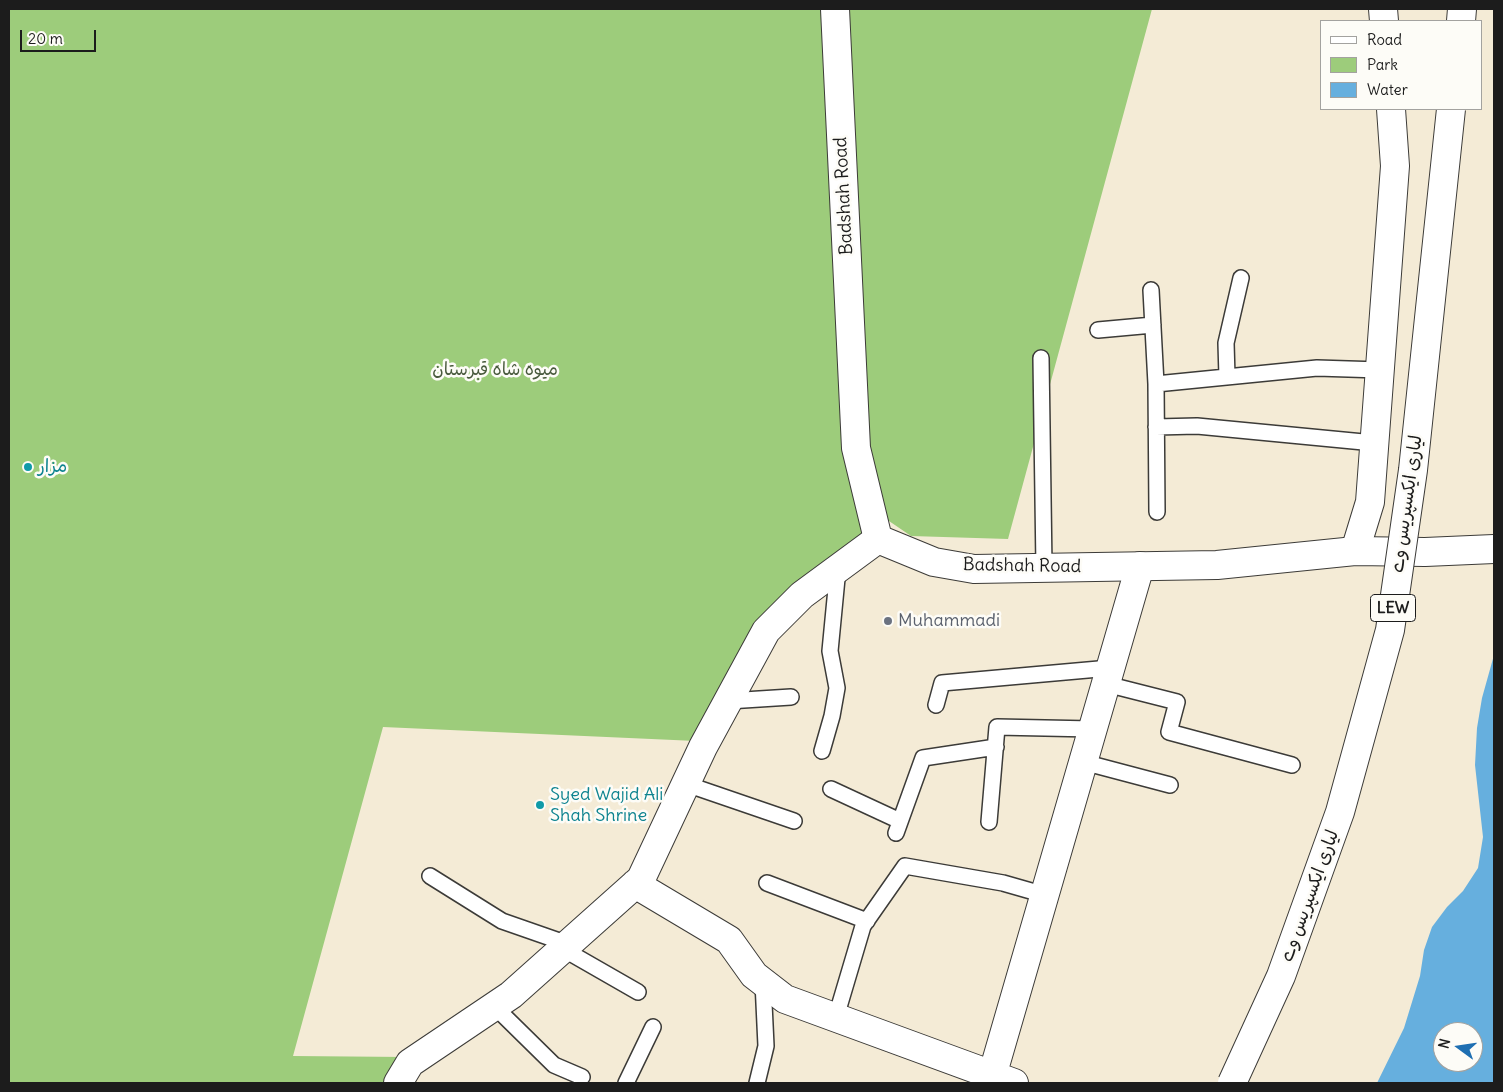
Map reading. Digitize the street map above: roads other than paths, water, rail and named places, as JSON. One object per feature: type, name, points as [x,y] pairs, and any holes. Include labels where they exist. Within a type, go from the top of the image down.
[{"type":"main road","name":"Badshah Road","points":[[835,9],[856,448],[878,539],[934,562],[974,569],[1217,566],[1355,551],[1425,552],[1494,549]]},
{"type":"main road","points":[[1355,551],[1370,502],[1395,166],[1391,110]]},
{"type":"main road","name":"لیاری ایکسپریس وے","points":[[1232,1083],[1281,976],[1340,812],[1390,630],[1413,470],[1451,110]]},
{"type":"main road","points":[[398,1083],[410,1063],[511,995],[640,880],[703,747],[766,631],[802,595],[878,539]]},
{"type":"main road","points":[[635,884],[729,940],[754,975],[785,999],[999,1081],[1045,895],[1140,566]]},
{"type":"lane","points":[[1227,377],[1226,343],[1241,278]]},
{"type":"lane","points":[[1151,290],[1156,384],[1157,512]]},
{"type":"lane","points":[[1098,330],[1153,324]]},
{"type":"lane","points":[[1042,358],[1044,568]]},
{"type":"lane","points":[[1156,384],[1317,368],[1380,370]]},
{"type":"lane","points":[[1156,427],[1197,426],[1374,443]]},
{"type":"lane","points":[[822,751],[832,716],[837,688],[830,651],[838,568]]},
{"type":"lane","points":[[936,705],[942,682],[1108,676],[1177,702],[1169,732],[1292,765]]},
{"type":"lane","points":[[728,701],[791,697]]},
{"type":"lane","points":[[989,822],[997,727],[1093,729]]},
{"type":"lane","points":[[830,790],[898,827],[923,758],[996,747]]},
{"type":"lane","points":[[1083,762],[1170,784]]},
{"type":"lane","points":[[686,784],[794,821]]},
{"type":"lane","points":[[836,1018],[864,926],[905,866],[1003,883],[1045,895]]},
{"type":"lane","points":[[430,876],[502,921],[565,946],[638,992]]},
{"type":"lane","points":[[767,883],[867,921]]},
{"type":"lane","points":[[757,1083],[766,1046],[764,982]]},
{"type":"lane","points":[[494,1006],[554,1065],[582,1077]]},
{"type":"lane","points":[[626,1083],[653,1027]]},
{"type":"water","points":[[1494,655],[1494,1083],[1377,1083],[1404,1028],[1420,976],[1424,950],[1432,927],[1447,907],[1463,891],[1478,868],[1483,837],[1475,765],[1477,728],[1482,698]]},
{"type":"place","name":"مزار","points":[[28,467]]},
{"type":"place","name":"Muhammadi","points":[[888,621]]},
{"type":"place","name":"Syed Wajid Ali Shah Shrine","points":[[540,805]]},
{"type":"park label","name":"میوہ شاہ قبرستان","points":[[495,370]]}]
